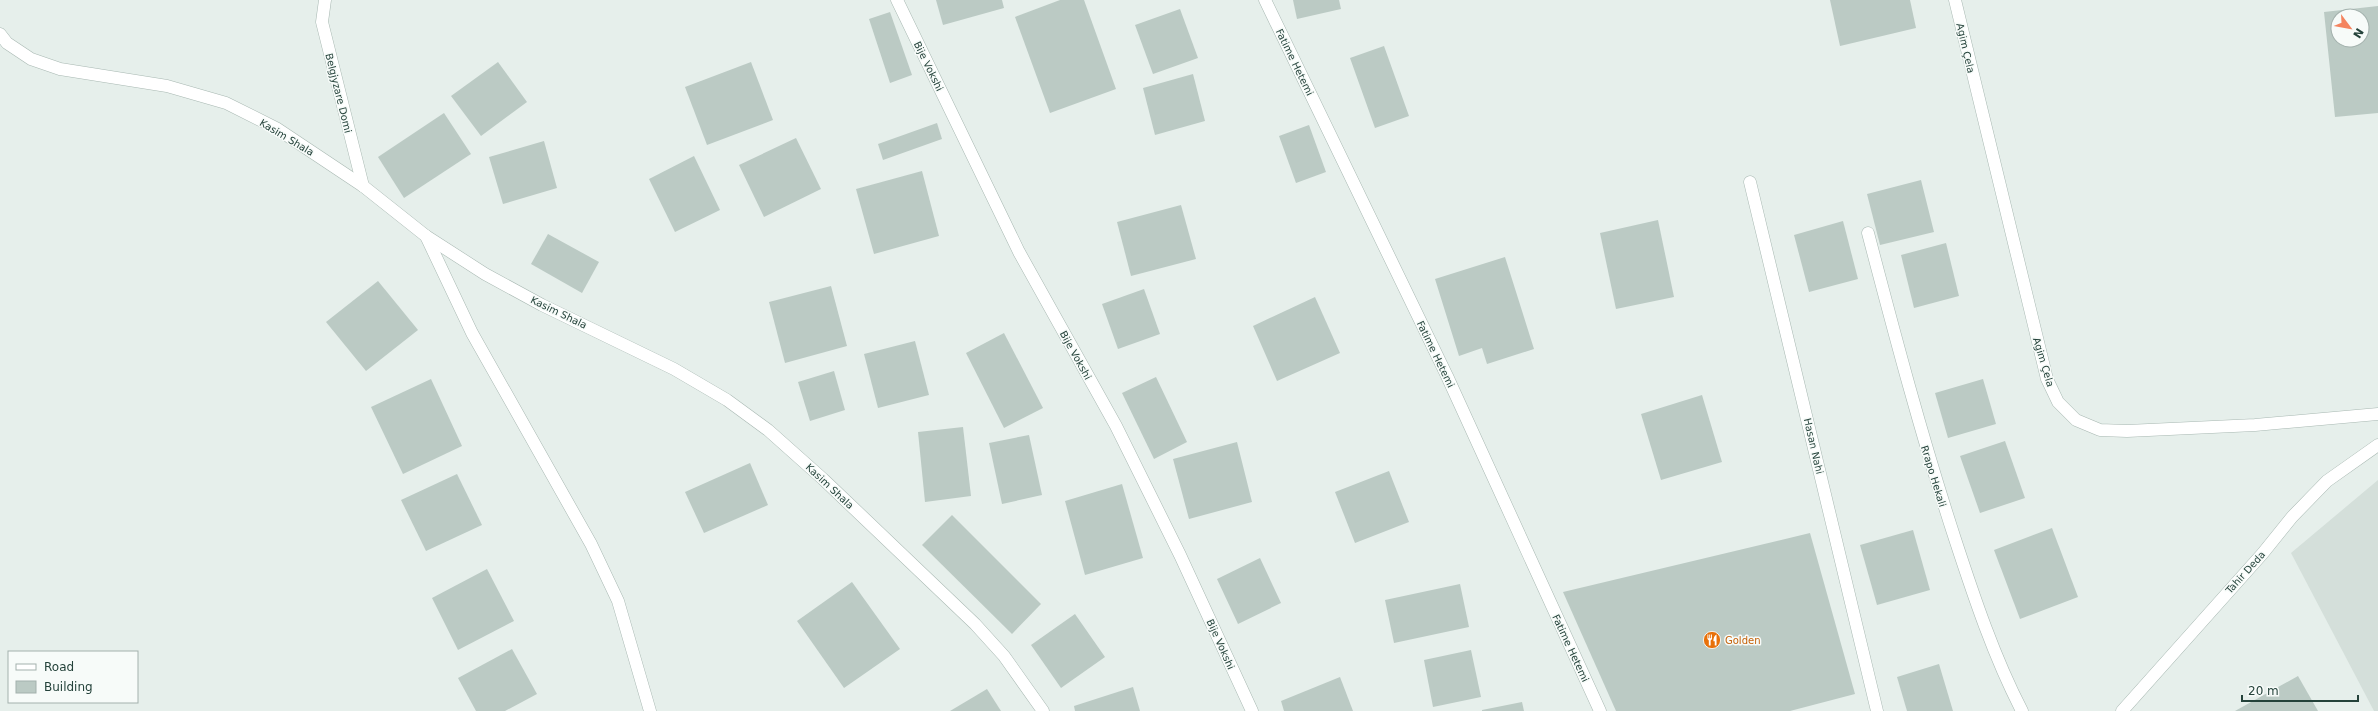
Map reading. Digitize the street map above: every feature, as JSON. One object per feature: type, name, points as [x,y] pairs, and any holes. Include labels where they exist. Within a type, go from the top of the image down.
[{"type":"street","name":"Belgjyzare Domi","points":[[325,0],[322,10],[323,29],[363,186]]},
{"type":"street","name":"Bije Vokshi","points":[[897,0],[1019,252],[1116,426],[1180,555],[1252,711]]},
{"type":"street","name":"Fatime Hetemi","points":[[1265,0],[1447,376],[1600,711]]},
{"type":"street","name":"Agim Çela","points":[[1955,0],[2047,379],[2058,402],[2076,420],[2100,430],[2127,431],[2256,424],[2378,414]]},
{"type":"street","name":"Kasim Shala","points":[[0,34],[7,43],[31,59],[60,69],[168,86],[226,103],[276,128],[363,186],[426,236],[485,274],[542,305],[674,369],[727,400],[768,430],[823,479],[975,624],[1004,656],[1043,711]]},
{"type":"street","name":"Hasan Nahi","points":[[1750,182],[1877,711]]},
{"type":"street","name":"Rrapo Hekali","points":[[1868,233],[1928,456],[1972,590],[2004,676],[2022,711]]},
{"type":"street","points":[[426,236],[472,333],[591,544],[618,601],[650,711]]},
{"type":"street","name":"Tahir Deda","points":[[2122,711],[2263,553],[2292,517],[2327,481],[2378,444]]},
{"type":"shaded area","points":[[2378,480],[2378,711],[2374,711],[2291,553]]},
{"type":"building","points":[[936,0],[1002,0],[1004,8],[943,25]]},
{"type":"building","points":[[1060,0],[1084,0],[1116,89],[1050,113],[1015,17]]},
{"type":"building","points":[[1293,0],[1339,0],[1341,9],[1297,19]]},
{"type":"building","points":[[1830,0],[1910,0],[1916,28],[1840,46]]},
{"type":"building","points":[[2378,6],[2378,113],[2335,117],[2324,12],[2330,11],[2330,48],[2370,48],[2370,8],[2360,8]]},
{"type":"building","points":[[1180,9],[1198,58],[1153,74],[1135,25]]},
{"type":"building","points":[[890,12],[912,75],[890,83],[869,19]]},
{"type":"building","points":[[1384,46],[1409,116],[1375,128],[1350,58]]},
{"type":"building","points":[[498,62],[527,102],[481,136],[451,96]]},
{"type":"building","points":[[751,62],[773,120],[707,145],[685,87]]},
{"type":"building","points":[[1193,74],[1205,121],[1155,135],[1143,88]]},
{"type":"building","points":[[444,113],[471,154],[404,198],[378,157]]},
{"type":"building","points":[[937,123],[942,139],[883,160],[878,144]]},
{"type":"building","points":[[1309,125],[1326,172],[1296,183],[1279,136]]},
{"type":"building","points":[[796,138],[821,189],[764,217],[739,165]]},
{"type":"building","points":[[544,141],[557,188],[503,204],[489,157]]},
{"type":"building","points":[[694,156],[720,210],[675,232],[649,179]]},
{"type":"building","points":[[922,171],[939,236],[874,254],[856,189]]},
{"type":"building","points":[[1921,180],[1934,232],[1880,245],[1867,194]]},
{"type":"building","points":[[1181,205],[1196,259],[1131,276],[1117,222]]},
{"type":"building","points":[[1658,220],[1674,297],[1616,309],[1600,233]]},
{"type":"building","points":[[1843,221],[1858,279],[1809,292],[1794,235]]},
{"type":"building","points":[[548,234],[599,262],[582,293],[531,264]]},
{"type":"building","points":[[1946,243],[1959,296],[1914,308],[1901,255]]},
{"type":"building","points":[[1505,257],[1534,349],[1487,364],[1482,348],[1459,356],[1435,279]]},
{"type":"building","points":[[378,281],[418,330],[366,371],[326,322]]},
{"type":"building","points":[[831,286],[847,346],[785,363],[769,302]]},
{"type":"building","points":[[1144,289],[1160,334],[1118,349],[1102,304]]},
{"type":"building","points":[[1315,297],[1340,353],[1277,381],[1253,326]]},
{"type":"building","points":[[1004,333],[1043,408],[1004,428],[966,353]]},
{"type":"building","points":[[915,341],[929,395],[878,408],[864,354]]},
{"type":"building","points":[[834,371],[845,410],[810,421],[798,382]]},
{"type":"building","points":[[1156,377],[1187,442],[1154,459],[1122,393]]},
{"type":"building","points":[[431,379],[462,446],[403,474],[371,407]]},
{"type":"building","points":[[1983,379],[1996,424],[1948,438],[1935,393]]},
{"type":"building","points":[[1702,395],[1722,462],[1661,480],[1641,414]]},
{"type":"building","points":[[963,427],[971,496],[925,502],[918,432]]},
{"type":"building","points":[[1029,435],[1042,495],[1002,504],[989,443]]},
{"type":"building","points":[[2005,441],[2025,498],[1980,513],[1960,456]]},
{"type":"building","points":[[1237,442],[1252,502],[1189,519],[1173,459]]},
{"type":"building","points":[[750,463],[768,505],[704,533],[685,492]]},
{"type":"building","points":[[1389,471],[1409,522],[1355,543],[1335,492]]},
{"type":"building","points":[[457,474],[482,525],[426,551],[401,500]]},
{"type":"building","points":[[1122,484],[1143,558],[1085,575],[1065,501]]},
{"type":"building","points":[[952,515],[1041,604],[1012,634],[922,545]]},
{"type":"building","points":[[2052,528],[2078,597],[2020,619],[1994,550]]},
{"type":"building","points":[[1913,530],[1930,590],[1877,605],[1860,545]]},
{"type":"building","points":[[1810,533],[1855,694],[1790,711],[1616,711],[1563,592]]},
{"type":"building","points":[[1260,558],[1281,603],[1238,624],[1217,579]]},
{"type":"building","points":[[487,569],[514,621],[458,650],[432,598]]},
{"type":"building","points":[[852,582],[900,649],[844,688],[797,621]]},
{"type":"building","points":[[1460,584],[1469,627],[1394,643],[1385,600]]},
{"type":"building","points":[[1075,614],[1105,657],[1061,688],[1031,645]]},
{"type":"building","points":[[512,649],[537,694],[505,711],[476,711],[458,678]]},
{"type":"building","points":[[1471,650],[1481,697],[1433,707],[1424,660]]},
{"type":"building","points":[[1939,664],[1953,711],[1907,711],[1897,677]]},
{"type":"building","points":[[2298,676],[2318,711],[2235,711]]},
{"type":"building","points":[[1340,677],[1353,711],[1284,711],[1281,701]]},
{"type":"building","points":[[1133,687],[1140,711],[1075,711],[1074,706]]},
{"type":"building","points":[[987,689],[1001,711],[950,711]]},
{"type":"building","points":[[1522,702],[1524,711],[1482,711],[1482,710]]},
{"type":"place","name":"Golden","points":[[1712,640]]}]
